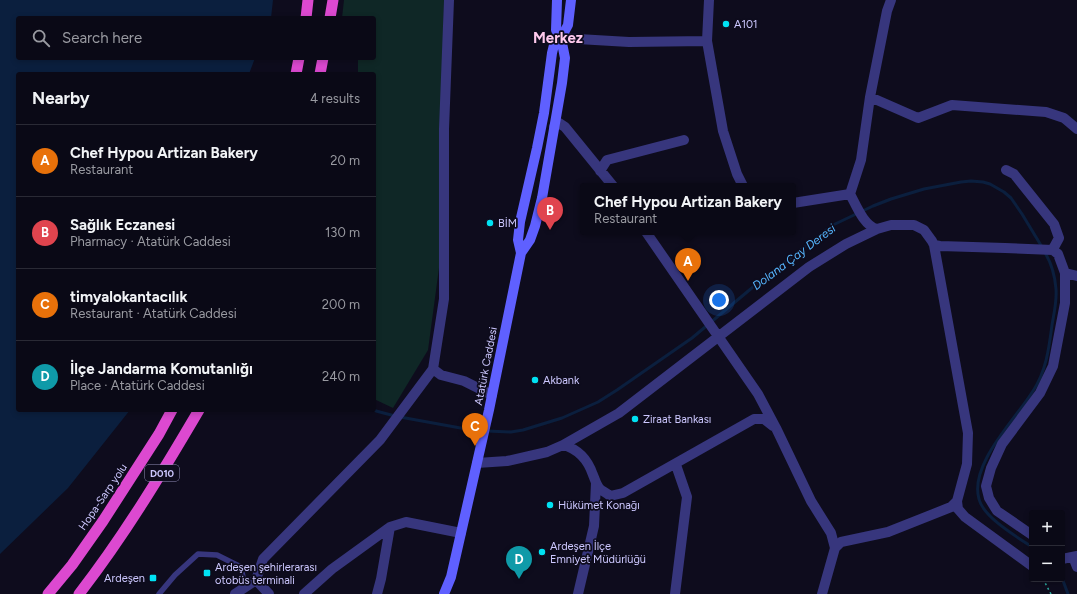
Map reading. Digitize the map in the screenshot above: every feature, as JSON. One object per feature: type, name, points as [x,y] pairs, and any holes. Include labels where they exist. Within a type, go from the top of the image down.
[{"type":"highway","points":[[306,16],[308,0]]},
{"type":"highway","points":[[330,16],[333,0]]},
{"type":"highway","points":[[296,72],[299,60]]},
{"type":"highway","points":[[320,72],[323,60]]},
{"type":"highway","name":"Hopa-Sarp yolu","points":[[48,594],[72,565],[103,521],[155,440],[171,412]]},
{"type":"highway","name":"D010","points":[[79,594],[123,534],[198,412]]},
{"type":"main road","name":"Atatürk Caddesi","points":[[444,594],[451,577],[489,410],[521,253],[530,240],[542,198],[560,97],[565,58],[561,38],[556,30],[557,0]]},
{"type":"main road","name":"Atatürk Caddesi","points":[[521,253],[518,240],[520,222],[544,113],[552,53],[554,45],[561,38],[568,25],[571,0]]},
{"type":"main road","name":"Atatürk Caddesi","points":[[451,577],[451,594]]},
{"type":"street","points":[[235,594],[256,580],[263,559],[380,440],[433,369],[444,300],[444,129],[449,0]]},
{"type":"street","points":[[709,0],[707,41],[724,131],[737,174],[742,183]]},
{"type":"street","points":[[877,229],[873,228],[862,216],[852,198],[861,160],[870,97],[887,11],[892,0]]},
{"type":"street","points":[[561,38],[628,42],[707,41]]},
{"type":"street","points":[[870,97],[918,118],[952,105],[1046,112],[1064,118],[1077,128]]},
{"type":"street","points":[[554,127],[559,123],[565,126],[610,183]]},
{"type":"street","points":[[600,171],[607,160],[684,140]]},
{"type":"street","points":[[1006,170],[1014,174],[1054,224],[1059,238],[1050,250]]},
{"type":"street","points":[[796,203],[852,198]]},
{"type":"street","points":[[477,463],[507,461],[547,452],[563,445],[619,413],[716,334],[809,267],[846,244],[877,229],[891,225],[914,225],[924,230],[934,245],[968,433],[967,464],[957,502],[958,509],[965,517],[1029,564]]},
{"type":"street","points":[[648,235],[758,394],[811,501],[831,533],[835,548]]},
{"type":"street","points":[[934,245],[1053,250],[1058,254],[1065,273],[1065,303],[1053,366],[1040,393],[1002,444],[991,468],[986,486],[989,498],[997,511],[1029,534]]},
{"type":"street","points":[[1065,273],[1077,276]]},
{"type":"street","points":[[433,369],[441,375],[464,381],[492,395]]},
{"type":"street","points":[[563,445],[574,449],[584,458],[599,488],[610,496],[623,494],[754,419],[764,419],[776,428]]},
{"type":"street","points":[[675,594],[686,497],[676,465]]},
{"type":"street","points":[[578,594],[594,526],[596,483]]},
{"type":"street","points":[[822,594],[835,548],[841,542],[888,532],[951,507],[957,502]]},
{"type":"street","points":[[304,594],[332,570],[390,527],[406,522],[461,533]]},
{"type":"street","points":[[377,594],[390,527]]},
{"type":"street","points":[[1067,557],[1077,568]]},
{"type":"street","points":[[256,580],[269,594]]},
{"type":"lane","points":[[159,594],[175,575],[198,554],[217,555],[242,567],[245,587]]},
{"type":"path","points":[[1045,582],[1051,594]]},
{"type":"green space","points":[[344,0],[444,0],[439,268],[428,350],[393,408],[376,400],[376,72],[358,72],[358,60],[376,60],[376,16],[342,16]]},
{"type":"water","points":[[0,0],[273,0],[271,16],[16,16],[16,60],[254,60],[250,72],[16,72],[16,412],[128,412],[68,488],[0,554]]},
{"type":"waterway","name":"Dolana Çay Deresi","points":[[487,431],[511,432],[523,430],[562,418],[598,402],[692,338],[759,282],[833,225],[891,199],[924,189],[961,182],[971,181],[990,184],[1011,198],[1042,247]]},
{"type":"waterway","name":"Dolana Çay Deresi","points":[[1031,546],[1001,526],[987,513],[979,499],[978,485],[981,471],[987,457],[1033,391],[1044,368],[1050,342],[1056,294],[1055,279],[1049,260],[1044,251]]},
{"type":"waterway","name":"Dolana Çay Deresi","points":[[376,411],[395,416]]},
{"type":"waterway","name":"Dolana Çay Deresi","points":[[400,417],[466,429],[482,430]]},
{"type":"waterway","name":"Dolana Çay Deresi","points":[[1064,582],[1068,594]]},
{"type":"place","name":"A101","points":[[726,24]]},
{"type":"place","name":"BİM","points":[[490,223]]},
{"type":"place","name":"Sağlık Eczanesi","points":[[550,230]]},
{"type":"place","name":"Chef Hypou Artizan Bakery","points":[[688,281]]},
{"type":"place","name":"Akbank","points":[[535,380]]},
{"type":"place","name":"Ziraat Bankası","points":[[635,419]]},
{"type":"place","name":"timyalokantacılık","points":[[475,446]]},
{"type":"place","name":"Hükümet Konağı","points":[[550,505]]},
{"type":"place","name":"Ardeşen İlçe Emniyet Müdürlüğü","points":[[542,552]]},
{"type":"place","name":"Ardeşen şehirlerarası otobüs terminali","points":[[207,573]]},
{"type":"place","name":"Ardeşen","points":[[153,578]]},
{"type":"place","name":"İlçe Jandarma Komutanlığı","points":[[519,579]]},
{"type":"district","name":"Merkez","points":[[558,38]]}]
